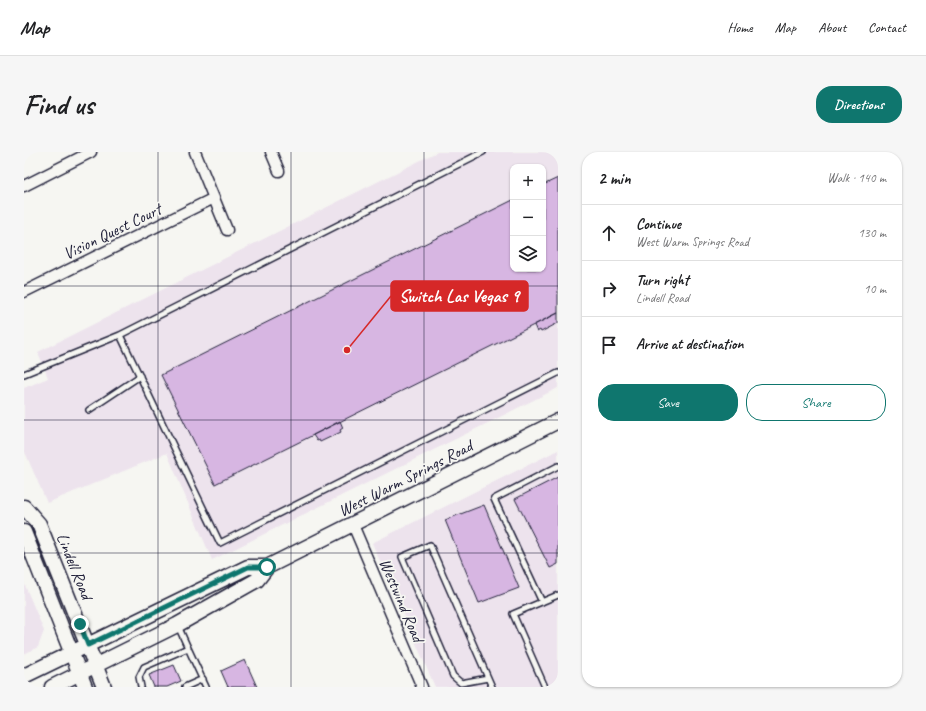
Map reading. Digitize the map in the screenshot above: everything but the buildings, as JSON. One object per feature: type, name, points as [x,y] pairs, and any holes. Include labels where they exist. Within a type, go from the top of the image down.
[{"type":"main road","name":"West Warm Springs Road","points":[[24,676],[248,567],[267,567],[558,421]]},
{"type":"main road","name":"Lindell Road","points":[[24,507],[38,524],[104,687]]},
{"type":"main road","name":"Lindell Road","points":[[24,532],[85,687]]},
{"type":"main road","name":"West Warm Springs Road","points":[[52,687],[177,625],[257,580],[267,567]]},
{"type":"street","points":[[24,186],[92,152]]},
{"type":"street","points":[[195,152],[228,230]]},
{"type":"street","points":[[271,152],[279,171]]},
{"type":"street","name":"Vision Quest Court","points":[[24,292],[214,198]]},
{"type":"street","name":"Westwind Road","points":[[353,525],[422,687]]},
{"type":"lane","points":[[24,374],[120,335],[482,152]]},
{"type":"lane","points":[[120,335],[220,543],[558,373]]},
{"type":"lane","points":[[89,410],[140,376]]},
{"type":"lane","points":[[542,602],[494,499],[558,466]]},
{"type":"lane","points":[[488,678],[461,683],[453,676],[402,557],[430,545],[492,687]]},
{"type":"lane","points":[[545,687],[513,614],[558,595]]},
{"type":"lane","points":[[177,625],[206,687]]},
{"type":"lane","points":[[140,687],[139,677],[144,668],[188,648]]},
{"type":"lane","points":[[185,687],[203,679]]},
{"type":"shaded area","points":[[437,152],[558,152],[558,388],[212,560],[167,453],[47,503],[24,450],[24,388],[48,378],[38,352]]},
{"type":"shaded area","points":[[558,450],[558,687],[435,687],[372,543]]},
{"type":"shaded area","points":[[24,583],[44,631],[38,647],[24,654]]},
{"type":"place","name":"Switch Las Vegas 9","points":[[347,350]]},
{"type":"route","points":[[80,624],[88,645],[248,567],[267,567]]}]
